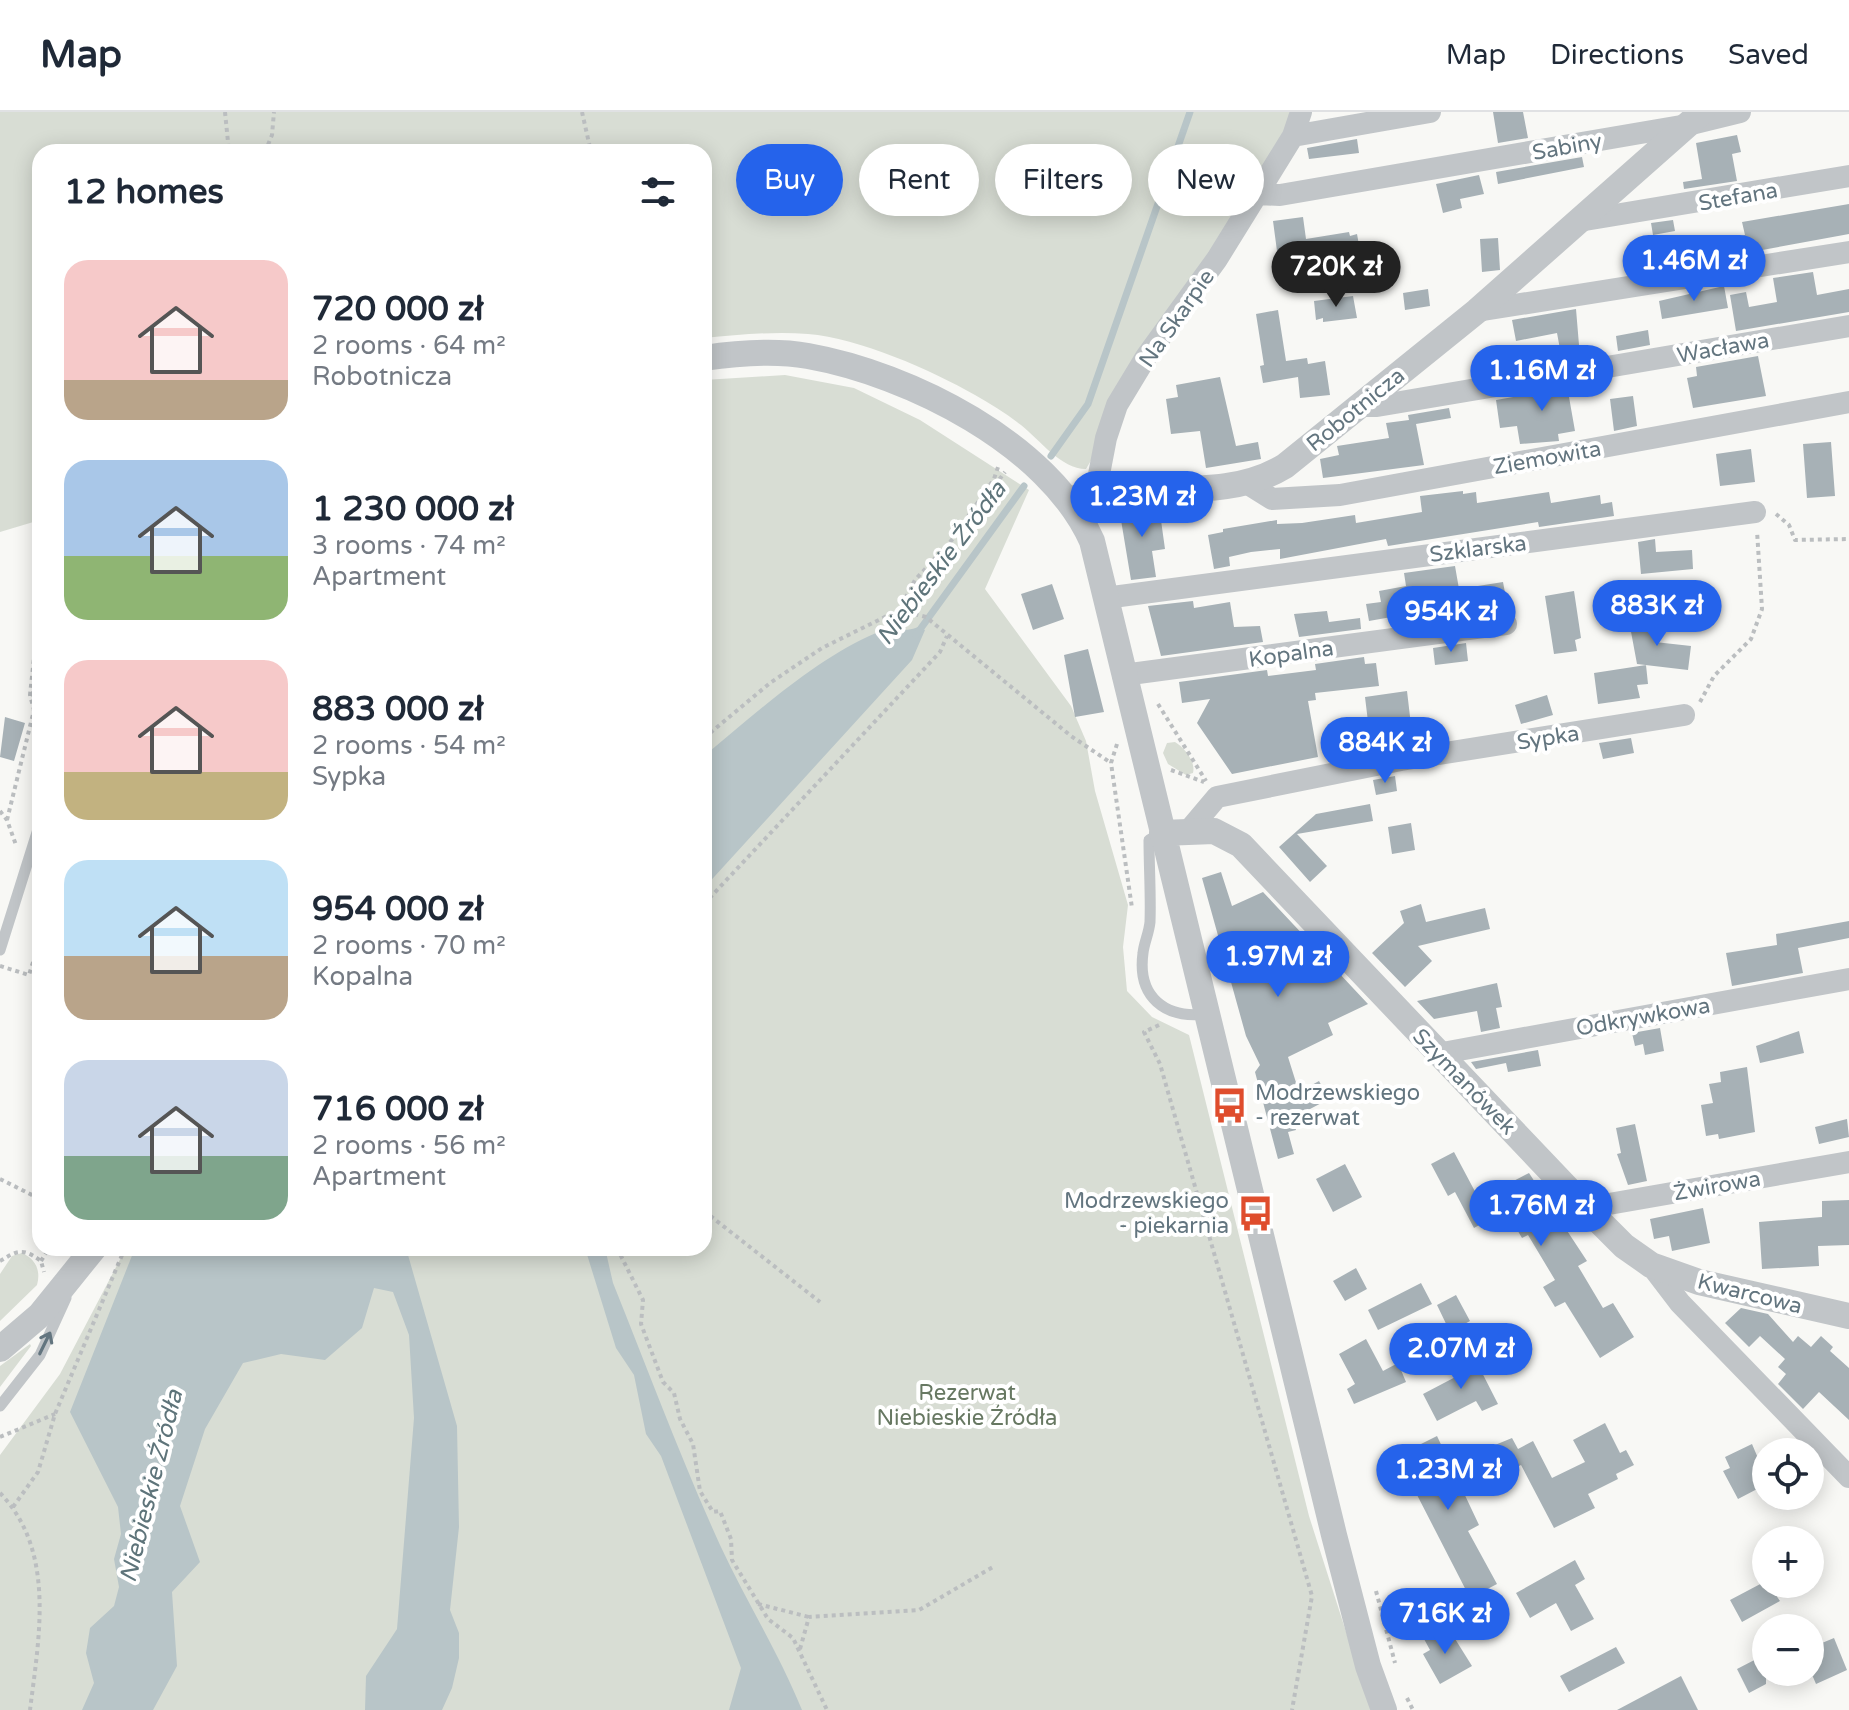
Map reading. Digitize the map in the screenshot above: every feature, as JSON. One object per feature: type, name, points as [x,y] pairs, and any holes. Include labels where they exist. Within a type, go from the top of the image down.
[{"type":"street","name":"Na Skarpie","points":[[1264,183],[1293,136],[1301,112]]},
{"type":"street","points":[[1293,136],[1430,112]]},
{"type":"street","name":"Sabiny","points":[[1264,194],[1280,195],[1740,112]]},
{"type":"street","name":"Robotnicza","points":[[1068,500],[1096,490],[1248,484],[1285,466],[1477,311],[1694,119]]},
{"type":"street","name":"Stefana","points":[[1579,221],[1849,176]]},
{"type":"street","name":"Na Skarpie","points":[[1096,490],[1106,438],[1117,405],[1146,357],[1217,259],[1243,216]]},
{"type":"street","points":[[1477,311],[1849,252]]},
{"type":"street","name":"Wacława","points":[[1360,406],[1377,406],[1849,326]]},
{"type":"street","points":[[712,357],[760,353],[796,355],[860,368],[931,396],[1001,440],[1068,500],[1092,541],[1105,598],[1131,674],[1162,833],[1334,1535],[1368,1666],[1384,1710]]},
{"type":"street","name":"Ziemowita","points":[[1248,484],[1272,499],[1340,495],[1849,402]]},
{"type":"street","name":"Szklarska","points":[[1105,598],[1755,512]]},
{"type":"street","name":"Kopalna","points":[[1131,674],[1506,624]]},
{"type":"street","name":"Sypka","points":[[1217,797],[1401,760],[1684,715]]},
{"type":"street","points":[[1190,829],[1217,797]]},
{"type":"street","name":"Szymanówek","points":[[1162,833],[1190,829],[1214,831],[1241,845],[1586,1208],[1624,1246],[1651,1265],[1680,1303],[1849,1477]]},
{"type":"street","name":"Odkrywkowa","points":[[1437,1054],[1849,979]]},
{"type":"street","name":"Żwirowa","points":[[1586,1208],[1849,1162]]},
{"type":"street","points":[[0,1349],[40,1315],[87,1258]]},
{"type":"street","name":"Kwarcowa","points":[[1651,1265],[1699,1282],[1849,1316]]},
{"type":"lane","points":[[1162,833],[1149,840],[1150,926],[1143,953],[1144,983],[1158,1006],[1174,1014],[1206,1014]]},
{"type":"lane","points":[[0,950],[32,848]]},
{"type":"lane","points":[[0,1406],[40,1355],[87,1258]]},
{"type":"path","points":[[225,112],[228,144]]},
{"type":"path","points":[[268,144],[274,112]]},
{"type":"path","points":[[582,112],[589,144]]},
{"type":"path","points":[[960,531],[994,479],[1001,457]]},
{"type":"path","points":[[712,731],[770,683],[822,648],[899,610],[915,580],[960,531],[1001,478]]},
{"type":"path","points":[[1684,715],[1695,711],[1714,676],[1751,639],[1762,609],[1755,512],[1780,514],[1795,540],[1849,539]]},
{"type":"path","points":[[899,610],[932,621],[1071,736],[1111,763],[1133,916]]},
{"type":"path","points":[[712,895],[940,652],[947,636]]},
{"type":"path","points":[[1131,674],[1217,797]]},
{"type":"path","points":[[32,676],[32,702]]},
{"type":"path","points":[[7,820],[32,718]]},
{"type":"path","points":[[0,811],[7,820],[25,870]]},
{"type":"path","points":[[0,966],[29,975],[32,965]]},
{"type":"path","points":[[1151,1020],[1159,1025],[1144,1032],[1160,1064],[1312,1596],[1292,1710]]},
{"type":"path","points":[[0,1179],[32,1195]]},
{"type":"path","points":[[712,1217],[820,1302]]},
{"type":"path","points":[[0,1261],[18,1249],[41,1261]]},
{"type":"path","points":[[44,1256],[41,1261],[44,1280]]},
{"type":"path","points":[[13,1507],[38,1472],[55,1414],[122,1256]]},
{"type":"path","points":[[621,1256],[643,1300],[641,1324],[663,1382],[674,1393],[680,1419],[693,1444],[700,1491],[713,1512],[720,1511],[731,1539],[732,1560],[775,1627],[793,1638],[800,1649],[805,1659],[805,1669],[827,1710]]},
{"type":"path","points":[[0,1437],[55,1414]]},
{"type":"path","points":[[0,1493],[13,1507],[36,1553],[39,1580],[37,1650],[30,1710]]},
{"type":"path","points":[[758,1604],[809,1617],[919,1610],[993,1567]]},
{"type":"path","points":[[800,1649],[809,1617]]},
{"type":"green space","points":[[0,112],[1292,112],[1286,133],[1264,170],[1264,144],[1148,144],[1148,216],[1237,216],[1086,469],[1059,459],[1016,421],[975,395],[938,375],[872,348],[808,334],[712,337],[712,144],[32,144],[32,522],[0,532]]},
{"type":"green space","name":"Rezerwat Niebieskie Źródła","points":[[785,375],[854,388],[920,420],[1029,490],[985,589],[1071,706],[1086,741],[1095,791],[1128,905],[1123,947],[1127,991],[1152,1017],[1189,1035],[1309,1516],[1371,1710],[0,1710],[0,1455],[60,1374],[122,1256],[712,1256],[712,380]]},
{"type":"green space","points":[[1175,742],[1185,751],[1193,764],[1193,773],[1186,775],[1168,764],[1163,753],[1167,743]]},
{"type":"green space","points":[[22,1253],[36,1266],[37,1285],[0,1321],[0,1274],[12,1256]]},
{"type":"green space","points":[[31,1346],[0,1387],[0,1366]]},
{"type":"water","points":[[918,627],[925,630],[912,660],[712,879],[712,749],[786,688],[831,657],[876,633]]},
{"type":"water","points":[[132,1256],[408,1256],[457,1426],[459,1527],[450,1610],[459,1633],[459,1658],[452,1688],[442,1710],[365,1710],[366,1676],[397,1629],[414,1418],[409,1335],[393,1292],[374,1288],[362,1328],[325,1360],[281,1354],[243,1363],[205,1429],[180,1506],[200,1562],[172,1592],[177,1666],[153,1710],[82,1710],[94,1683],[86,1653],[90,1628],[114,1606],[119,1587],[114,1559],[121,1534],[118,1507],[70,1412]]},
{"type":"water","points":[[587,1256],[607,1256],[613,1283],[706,1513],[802,1710],[729,1710],[741,1668],[661,1456],[646,1434],[634,1375],[616,1348]]},
{"type":"building","points":[[1493,112],[1523,112],[1528,138],[1498,143]]},
{"type":"building","points":[[1737,135],[1741,152],[1732,154],[1737,181],[1684,189],[1683,182],[1702,179],[1696,143]]},
{"type":"building","points":[[1357,139],[1359,153],[1309,159],[1307,148]]},
{"type":"building","points":[[1582,157],[1584,167],[1498,184],[1496,172]]},
{"type":"building","points":[[1479,175],[1484,194],[1460,199],[1462,208],[1443,213],[1436,184]]},
{"type":"building","points":[[1849,204],[1849,234],[1719,258],[1716,239],[1745,235],[1742,222]]},
{"type":"building","points":[[1303,217],[1306,239],[1349,232],[1350,236],[1357,234],[1366,284],[1344,288],[1339,257],[1279,266],[1273,221]]},
{"type":"building","points":[[1673,220],[1675,231],[1653,235],[1651,223]]},
{"type":"building","points":[[1498,238],[1500,270],[1482,272],[1480,239]]},
{"type":"building","points":[[1813,272],[1817,295],[1849,289],[1849,312],[1736,331],[1730,295],[1746,292],[1749,307],[1777,302],[1773,278]]},
{"type":"building","points":[[1724,286],[1728,308],[1662,319],[1659,301]]},
{"type":"building","points":[[1428,289],[1430,306],[1405,310],[1403,293]]},
{"type":"building","points":[[1353,296],[1357,318],[1316,320],[1314,301]]},
{"type":"building","points":[[1576,309],[1580,357],[1562,360],[1557,333],[1516,341],[1512,320]]},
{"type":"building","points":[[1278,310],[1286,361],[1307,358],[1308,364],[1325,361],[1330,395],[1300,398],[1298,377],[1263,383],[1260,366],[1264,365],[1256,314]]},
{"type":"building","points":[[1648,330],[1650,345],[1618,351],[1616,336]]},
{"type":"building","points":[[1758,356],[1766,396],[1693,408],[1687,378],[1697,376],[1696,367]]},
{"type":"building","points":[[1220,377],[1236,446],[1258,442],[1261,459],[1206,468],[1200,431],[1171,434],[1166,399],[1178,397],[1176,385]]},
{"type":"building","points":[[1601,382],[1603,391],[1569,397],[1575,431],[1558,434],[1559,441],[1520,444],[1517,426],[1500,428],[1496,400]]},
{"type":"building","points":[[1633,396],[1637,426],[1614,431],[1610,399]]},
{"type":"building","points":[[1449,408],[1451,418],[1416,424],[1424,465],[1323,478],[1320,459],[1339,455],[1337,446],[1389,438],[1386,423],[1409,420],[1408,415]]},
{"type":"building","points":[[1831,442],[1835,496],[1807,498],[1803,444]]},
{"type":"building","points":[[1751,449],[1755,482],[1720,486],[1716,454]]},
{"type":"building","points":[[1463,491],[1463,494],[1476,492],[1477,503],[1549,492],[1551,503],[1600,495],[1601,504],[1612,502],[1614,516],[1539,527],[1538,522],[1388,546],[1386,539],[1280,559],[1280,549],[1251,552],[1229,557],[1230,566],[1214,569],[1208,535],[1223,532],[1223,529],[1277,520],[1277,524],[1302,523],[1355,515],[1356,523],[1422,512],[1420,496]]},
{"type":"building","points":[[1159,506],[1165,549],[1152,551],[1156,577],[1131,580],[1119,508]]},
{"type":"building","points":[[1655,539],[1656,552],[1692,550],[1693,569],[1641,574],[1638,542]]},
{"type":"building","points":[[1455,566],[1459,589],[1503,582],[1506,598],[1498,600],[1499,611],[1398,624],[1397,616],[1369,621],[1366,604],[1381,602],[1379,591],[1406,586],[1404,573]]},
{"type":"building","points":[[1052,584],[1064,619],[1033,630],[1021,594]]},
{"type":"building","points":[[1574,591],[1581,638],[1575,640],[1577,651],[1554,654],[1545,596]]},
{"type":"building","points":[[1193,601],[1194,608],[1230,602],[1234,627],[1260,626],[1263,642],[1161,656],[1148,606]]},
{"type":"building","points":[[1327,611],[1329,622],[1360,618],[1361,629],[1299,637],[1294,614]]},
{"type":"building","points":[[1650,617],[1655,642],[1691,646],[1688,670],[1637,664],[1629,621]]},
{"type":"building","points":[[1466,643],[1468,661],[1435,665],[1433,648]]},
{"type":"building","points":[[1088,649],[1104,712],[1075,717],[1064,655]]},
{"type":"building","points":[[1364,657],[1365,664],[1376,663],[1379,686],[1315,693],[1316,700],[1308,701],[1318,757],[1232,774],[1197,723],[1210,699],[1182,703],[1179,682],[1267,670],[1268,676],[1316,670],[1315,664]]},
{"type":"building","points":[[1646,665],[1648,684],[1637,685],[1640,698],[1598,704],[1594,673]]},
{"type":"building","points":[[1407,691],[1411,725],[1369,730],[1365,697]]},
{"type":"building","points":[[1547,695],[1553,715],[1521,724],[1515,705]]},
{"type":"building","points":[[5,717],[25,723],[14,761],[0,757]]},
{"type":"building","points":[[1631,738],[1634,753],[1603,759],[1599,743]]},
{"type":"building","points":[[1395,776],[1397,791],[1376,795],[1373,780]]},
{"type":"building","points":[[1370,804],[1373,821],[1297,834],[1327,866],[1310,882],[1279,847],[1316,814]]},
{"type":"building","points":[[1411,823],[1415,850],[1392,854],[1388,827]]},
{"type":"building","points":[[1221,872],[1232,906],[1263,892],[1368,1004],[1328,1023],[1333,1035],[1288,1057],[1299,1092],[1319,1081],[1329,1099],[1293,1118],[1296,1130],[1288,1132],[1294,1154],[1278,1159],[1255,1072],[1260,1065],[1246,1036],[1202,878]]},
{"type":"building","points":[[1421,904],[1426,922],[1485,908],[1490,929],[1418,946],[1432,961],[1405,987],[1372,953],[1404,923],[1400,911]]},
{"type":"building","points":[[1849,921],[1849,938],[1798,948],[1803,973],[1732,986],[1726,953],[1777,945],[1776,934]]},
{"type":"building","points":[[1497,983],[1502,1007],[1496,1008],[1500,1028],[1481,1032],[1477,1011],[1434,1019],[1417,1001]]},
{"type":"building","points":[[1660,1028],[1664,1051],[1645,1055],[1643,1044],[1635,1046],[1632,1033]]},
{"type":"building","points":[[1799,1031],[1804,1053],[1760,1063],[1756,1046]]},
{"type":"building","points":[[1538,1050],[1541,1066],[1508,1072],[1506,1063],[1476,1069],[1471,1062]]},
{"type":"building","points":[[1747,1067],[1755,1132],[1719,1139],[1718,1134],[1706,1136],[1701,1105],[1713,1103],[1709,1084],[1721,1082],[1720,1072]]},
{"type":"building","points":[[1847,1119],[1849,1137],[1819,1144],[1815,1127]]},
{"type":"building","points":[[1635,1124],[1647,1181],[1628,1185],[1617,1154],[1621,1153],[1616,1128]]},
{"type":"building","points":[[1454,1152],[1479,1199],[1529,1173],[1587,1261],[1578,1266],[1603,1308],[1613,1303],[1634,1337],[1600,1358],[1565,1302],[1555,1307],[1543,1287],[1555,1280],[1528,1235],[1522,1238],[1509,1216],[1484,1230],[1481,1224],[1474,1228],[1455,1192],[1448,1196],[1431,1164]]},
{"type":"building","points":[[1345,1164],[1362,1197],[1333,1212],[1316,1179]]},
{"type":"building","points":[[1849,1200],[1849,1245],[1818,1246],[1819,1266],[1762,1269],[1759,1222],[1822,1217],[1822,1201]]},
{"type":"building","points":[[1703,1208],[1710,1243],[1672,1251],[1669,1236],[1654,1239],[1650,1219]]},
{"type":"building","points":[[1356,1268],[1367,1289],[1345,1301],[1333,1281]]},
{"type":"building","points":[[1421,1283],[1432,1304],[1378,1330],[1368,1310]]},
{"type":"building","points":[[1456,1295],[1470,1321],[1450,1332],[1437,1305]]},
{"type":"building","points":[[1741,1308],[1768,1314],[1793,1342],[1798,1336],[1811,1347],[1821,1336],[1833,1347],[1830,1351],[1849,1368],[1849,1420],[1819,1392],[1803,1409],[1778,1384],[1786,1374],[1778,1367],[1785,1359],[1760,1336],[1749,1347],[1725,1323]]},
{"type":"building","points":[[1366,1339],[1383,1371],[1398,1363],[1406,1382],[1354,1404],[1347,1389],[1355,1384],[1339,1354]]},
{"type":"building","points":[[1472,1353],[1498,1404],[1482,1411],[1476,1401],[1437,1421],[1423,1394],[1463,1373],[1456,1360]]},
{"type":"building","points":[[1605,1423],[1620,1453],[1626,1450],[1634,1465],[1616,1474],[1618,1479],[1588,1494],[1595,1508],[1554,1528],[1521,1465],[1509,1471],[1495,1445],[1512,1438],[1518,1449],[1533,1441],[1552,1478],[1585,1462],[1573,1440]]},
{"type":"building","points":[[1437,1436],[1479,1525],[1468,1531],[1497,1584],[1470,1598],[1397,1456]]},
{"type":"building","points":[[1752,1444],[1752,1492],[1738,1499],[1723,1471],[1730,1468],[1725,1457]]},
{"type":"building","points":[[1575,1560],[1585,1579],[1575,1585],[1594,1619],[1571,1631],[1556,1603],[1530,1618],[1516,1593]]},
{"type":"building","points":[[1752,1588],[1752,1598],[1778,1598],[1780,1601],[1742,1622],[1730,1600]]},
{"type":"building","points":[[1447,1626],[1472,1666],[1440,1684],[1423,1654],[1430,1650],[1424,1639]]},
{"type":"building","points":[[1834,1638],[1847,1670],[1824,1680],[1824,1642]]},
{"type":"building","points":[[1616,1647],[1625,1663],[1569,1692],[1560,1676]]},
{"type":"building","points":[[1752,1661],[1752,1686],[1762,1686],[1749,1693],[1737,1669]]},
{"type":"building","points":[[1681,1676],[1698,1710],[1617,1710]]},
{"type":"waterway","name":"Niebieskie Źródła","points":[[1051,456],[1088,404],[1190,112]]},
{"type":"waterway","name":"Niebieskie Źródła","points":[[916,635],[1024,486]]},
{"type":"place","name":"Modrzewskiego - rezerwat","points":[[1229,1105]]},
{"type":"place","name":"Modrzewskiego - piekarnia","points":[[1255,1213]]}]
